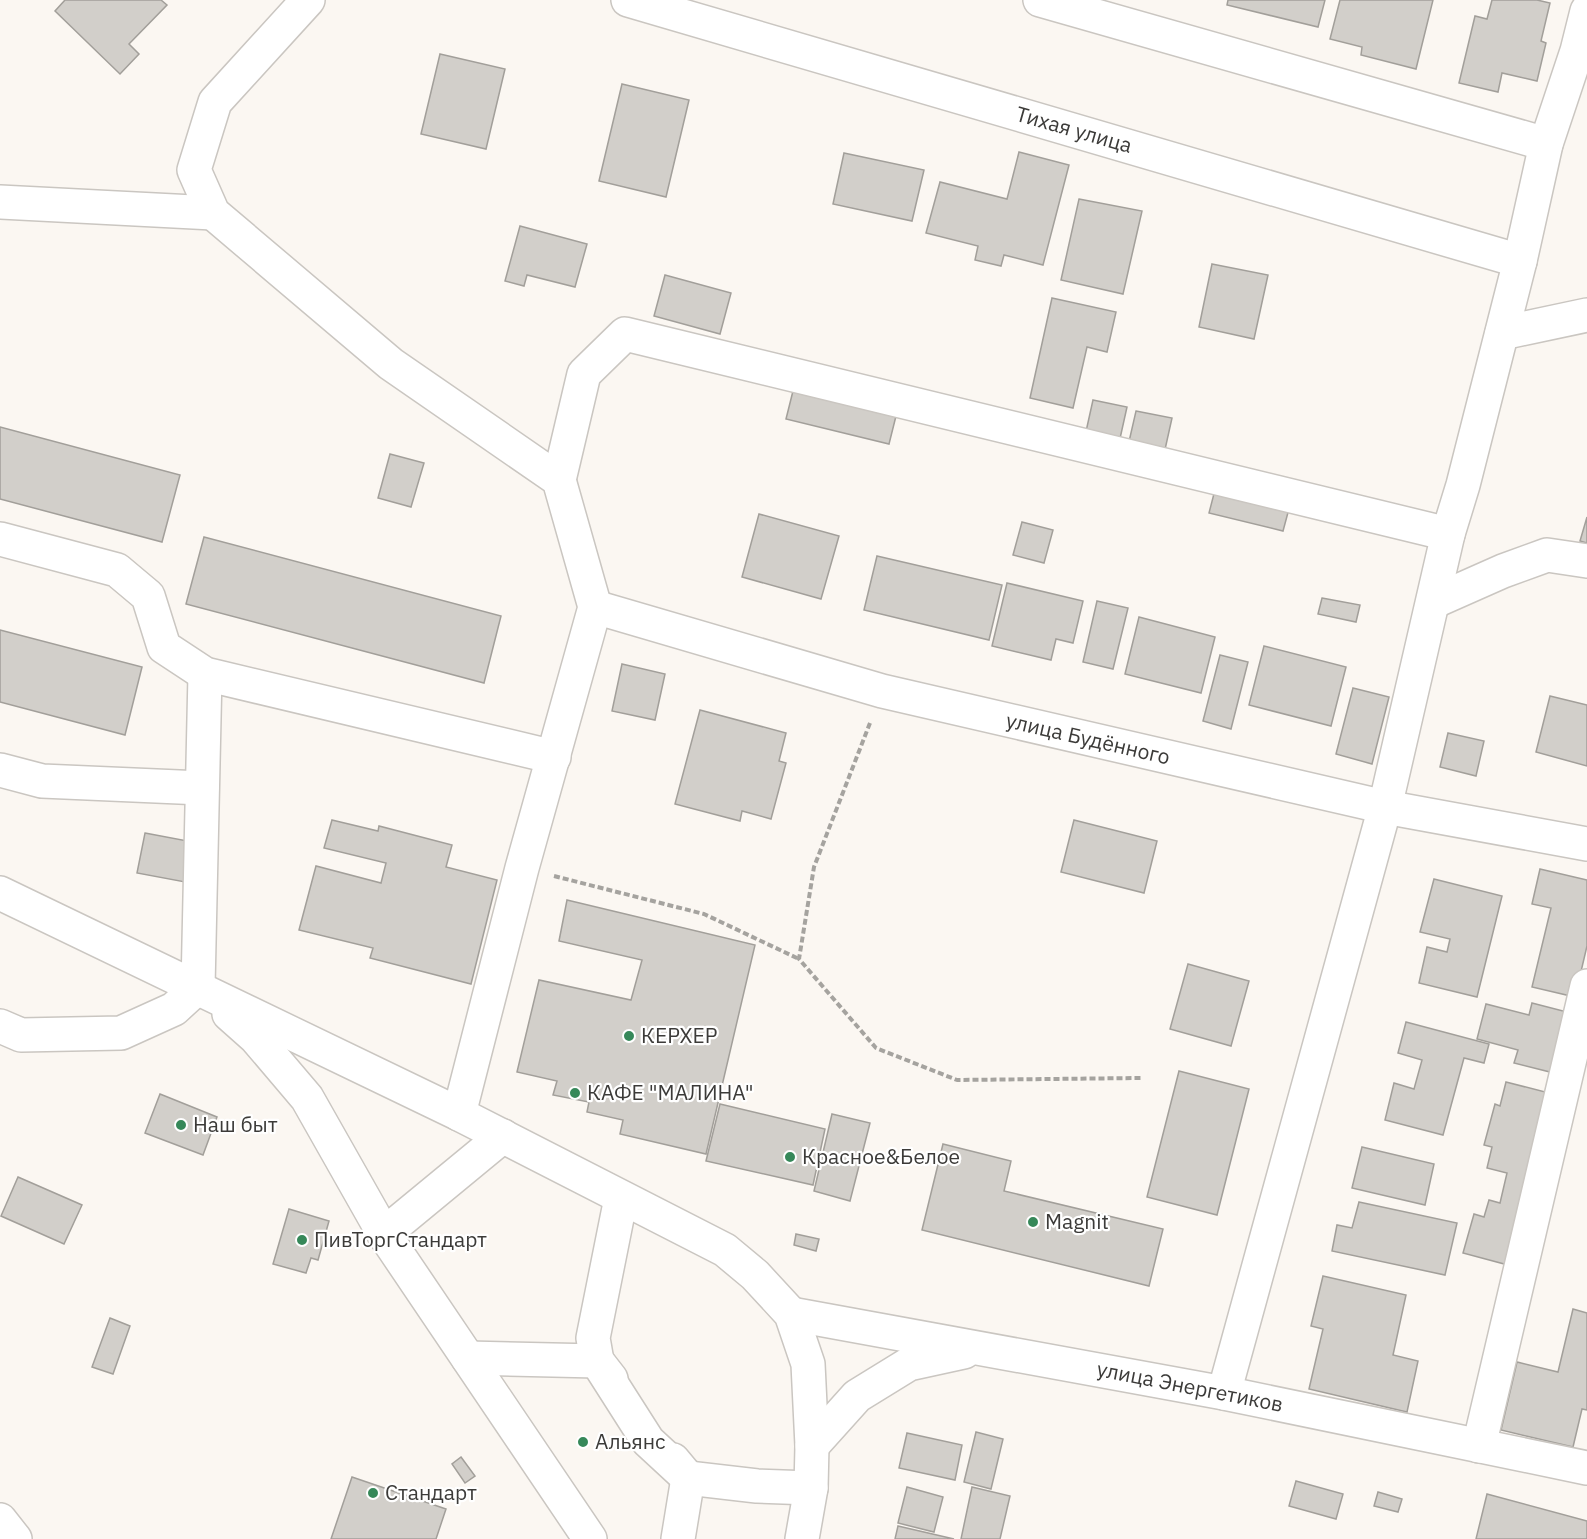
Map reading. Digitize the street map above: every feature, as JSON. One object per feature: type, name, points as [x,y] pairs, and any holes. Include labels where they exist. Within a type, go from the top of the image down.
[{"type":"street","points":[[308,0],[215,102],[194,170],[213,213],[391,364],[559,480]]},
{"type":"street","name":"Тихая улица","points":[[628,0],[1520,261]]},
{"type":"street","points":[[1040,0],[1546,144]]},
{"type":"street","points":[[1224,1393],[1384,807],[1448,534],[1502,333],[1546,144],[1582,48],[1587,11]]},
{"type":"street","points":[[0,201],[213,213]]},
{"type":"street","points":[[1502,333],[1587,315]]},
{"type":"street","points":[[459,1114],[522,868],[595,607],[559,480],[584,374],[625,334],[1448,534]]},
{"type":"street","points":[[0,539],[117,570],[148,596],[164,647],[205,674],[554,757]]},
{"type":"street","points":[[1433,602],[1546,555],[1587,561]]},
{"type":"street","name":"улица Будённого","points":[[595,607],[882,691],[1384,807],[1587,844]]},
{"type":"street","points":[[0,1026],[21,1035],[121,1033],[174,1009],[198,987],[205,674]]},
{"type":"street","points":[[0,770],[42,781],[202,788]]},
{"type":"street","points":[[0,893],[459,1114],[725,1250],[755,1275],[791,1314],[807,1364],[812,1446],[811,1488],[802,1539]]},
{"type":"street","points":[[1479,1446],[1587,986]]},
{"type":"street","points":[[198,987],[256,1038],[307,1098],[384,1234],[590,1539]]},
{"type":"street","points":[[384,1234],[503,1136]]},
{"type":"street","points":[[621,1198],[593,1338],[597,1361],[648,1441],[687,1478],[757,1486],[811,1488]]},
{"type":"street","name":"улица Энергетиков","points":[[791,1314],[1224,1393],[1587,1468]]},
{"type":"street","points":[[812,1446],[857,1396],[909,1364],[981,1348]]},
{"type":"street","points":[[468,1358],[597,1361]]},
{"type":"street","points":[[678,1539],[687,1478]]},
{"type":"street","points":[[0,1520],[15,1539]]},
{"type":"path","points":[[799,959],[814,867],[882,691]]},
{"type":"path","points":[[522,868],[704,914],[799,959],[876,1048],[957,1080],[1141,1078]]},
{"type":"building","points":[[65,0],[161,0],[167,5],[129,44],[139,54],[120,74],[55,11]]},
{"type":"building","points":[[1228,0],[1325,0],[1318,27],[1227,5]]},
{"type":"building","points":[[1340,0],[1433,0],[1416,69],[1361,55],[1362,47],[1330,39]]},
{"type":"building","points":[[1492,0],[1537,0],[1550,3],[1541,41],[1546,43],[1537,81],[1502,73],[1498,92],[1459,83],[1475,16],[1487,19]]},
{"type":"building","points":[[440,54],[505,69],[486,149],[421,134]]},
{"type":"building","points":[[622,84],[689,100],[666,197],[599,181]]},
{"type":"building","points":[[1019,152],[1069,165],[1043,265],[1004,255],[1001,266],[975,260],[978,246],[926,233],[940,182],[1007,199]]},
{"type":"building","points":[[844,153],[924,170],[912,221],[833,204]]},
{"type":"building","points":[[1079,199],[1142,211],[1123,294],[1061,280]]},
{"type":"building","points":[[520,226],[587,244],[575,287],[527,275],[524,286],[505,281]]},
{"type":"building","points":[[1212,264],[1268,275],[1254,339],[1199,327]]},
{"type":"building","points":[[665,275],[731,293],[720,334],[654,316]]},
{"type":"building","points":[[1052,298],[1116,312],[1107,352],[1087,347],[1073,408],[1030,398]]},
{"type":"building","points":[[793,391],[896,416],[889,444],[786,419]]},
{"type":"building","points":[[1093,400],[1127,407],[1119,443],[1085,436]]},
{"type":"building","points":[[1136,411],[1172,418],[1164,454],[1128,446]]},
{"type":"building","points":[[0,427],[180,475],[162,542],[0,499]]},
{"type":"building","points":[[390,454],[424,463],[411,507],[378,498]]},
{"type":"building","points":[[1216,486],[1290,505],[1283,531],[1209,513]]},
{"type":"building","points":[[759,514],[839,536],[821,599],[742,577]]},
{"type":"building","points":[[1587,517],[1587,543],[1580,541]]},
{"type":"building","points":[[1022,522],[1053,530],[1044,563],[1013,555]]},
{"type":"building","points":[[204,537],[501,616],[484,683],[186,604]]},
{"type":"building","points":[[877,556],[1002,585],[989,640],[864,610]]},
{"type":"building","points":[[1007,583],[1083,601],[1073,643],[1056,639],[1051,660],[992,646]]},
{"type":"building","points":[[1322,598],[1360,605],[1356,622],[1318,614]]},
{"type":"building","points":[[1097,601],[1128,608],[1113,669],[1083,662]]},
{"type":"building","points":[[1139,617],[1215,637],[1201,693],[1125,674]]},
{"type":"building","points":[[0,630],[142,667],[125,735],[0,702]]},
{"type":"building","points":[[1264,646],[1346,667],[1331,726],[1249,705]]},
{"type":"building","points":[[1220,655],[1248,662],[1231,729],[1203,721]]},
{"type":"building","points":[[622,664],[665,674],[655,720],[612,711]]},
{"type":"building","points":[[1353,688],[1389,697],[1372,764],[1336,754]]},
{"type":"building","points":[[1550,696],[1587,705],[1587,766],[1536,752]]},
{"type":"building","points":[[700,710],[786,733],[779,761],[786,763],[771,819],[742,811],[740,821],[675,804]]},
{"type":"building","points":[[1448,733],[1484,741],[1476,776],[1440,767]]},
{"type":"building","points":[[332,820],[378,831],[379,826],[452,845],[446,867],[497,880],[471,984],[370,958],[373,948],[299,930],[316,866],[381,883],[386,863],[324,848]]},
{"type":"building","points":[[1074,820],[1157,841],[1144,893],[1061,872]]},
{"type":"building","points":[[145,833],[193,842],[185,882],[137,873]]},
{"type":"building","points":[[1540,869],[1587,880],[1587,946],[1575,997],[1532,987],[1551,908],[1532,904]]},
{"type":"building","points":[[1434,879],[1502,896],[1477,997],[1419,983],[1427,947],[1447,952],[1450,939],[1420,932]]},
{"type":"building","name":"КЕРХЕР","points":[[567,900],[755,945],[706,1154],[620,1134],[623,1120],[587,1112],[589,1102],[553,1095],[557,1081],[517,1072],[539,980],[631,1000],[642,960],[559,941]]},
{"type":"building","points":[[1188,964],[1249,981],[1231,1046],[1170,1029]]},
{"type":"building","points":[[1532,1003],[1567,1012],[1550,1072],[1514,1063],[1518,1050],[1477,1039],[1486,1004],[1529,1015]]},
{"type":"building","points":[[1406,1022],[1489,1044],[1484,1063],[1464,1058],[1443,1135],[1385,1120],[1394,1083],[1414,1089],[1422,1060],[1398,1053]]},
{"type":"building","points":[[1179,1071],[1249,1089],[1217,1215],[1147,1197]]},
{"type":"building","points":[[1506,1082],[1553,1094],[1508,1265],[1463,1253],[1474,1214],[1484,1217],[1489,1200],[1500,1203],[1507,1173],[1487,1168],[1492,1147],[1484,1145],[1495,1104],[1500,1106]]},
{"type":"building","name":"Наш быт","points":[[160,1094],[217,1117],[203,1155],[145,1133]]},
{"type":"building","points":[[720,1104],[825,1129],[813,1185],[706,1161]]},
{"type":"building","points":[[832,1114],[870,1123],[850,1201],[814,1191]]},
{"type":"building","points":[[943,1144],[1011,1161],[1004,1191],[1163,1229],[1149,1286],[922,1230]]},
{"type":"building","points":[[1362,1147],[1434,1164],[1425,1205],[1352,1188]]},
{"type":"building","points":[[18,1177],[82,1205],[64,1244],[1,1216]]},
{"type":"building","points":[[1359,1202],[1457,1223],[1445,1275],[1332,1251],[1337,1225],[1352,1228]]},
{"type":"building","name":"ПивТоргСтандарт","points":[[289,1209],[329,1221],[318,1260],[311,1258],[306,1273],[273,1264]]},
{"type":"building","points":[[796,1234],[819,1239],[816,1251],[794,1245]]},
{"type":"building","points":[[1323,1276],[1406,1295],[1393,1355],[1418,1361],[1407,1412],[1309,1389],[1323,1329],[1311,1326]]},
{"type":"building","points":[[1573,1309],[1587,1313],[1587,1410],[1582,1409],[1573,1447],[1501,1430],[1517,1362],[1558,1372]]},
{"type":"building","points":[[110,1318],[130,1326],[113,1374],[92,1367]]},
{"type":"building","points":[[976,1432],[1003,1439],[991,1489],[964,1482]]},
{"type":"building","points":[[907,1433],[962,1445],[955,1480],[899,1468]]},
{"type":"building","points":[[461,1457],[475,1476],[465,1483],[452,1464]]},
{"type":"building","name":"Стандарт","points":[[352,1477],[446,1509],[436,1539],[331,1539]]},
{"type":"building","points":[[1296,1481],[1343,1494],[1336,1519],[1289,1506]]},
{"type":"building","points":[[907,1487],[943,1497],[934,1532],[898,1523]]},
{"type":"building","points":[[972,1487],[1010,1496],[1000,1539],[961,1539]]},
{"type":"building","points":[[1378,1492],[1402,1499],[1398,1512],[1374,1506]]},
{"type":"building","points":[[1487,1494],[1587,1521],[1587,1539],[1476,1539]]},
{"type":"building","points":[[898,1526],[954,1539],[895,1539]]},
{"type":"place","name":"КЕРХЕР","points":[[629,1036]]},
{"type":"place","name":"КАФЕ \"МАЛИНА\"","points":[[575,1093]]},
{"type":"place","name":"Наш быт","points":[[181,1125]]},
{"type":"place","name":"Красное&Белое","points":[[790,1157]]},
{"type":"place","name":"Magnit","points":[[1033,1222]]},
{"type":"place","name":"ПивТоргСтандарт","points":[[302,1240]]},
{"type":"place","name":"Альянс","points":[[583,1442]]},
{"type":"place","name":"Стандарт","points":[[373,1493]]}]
